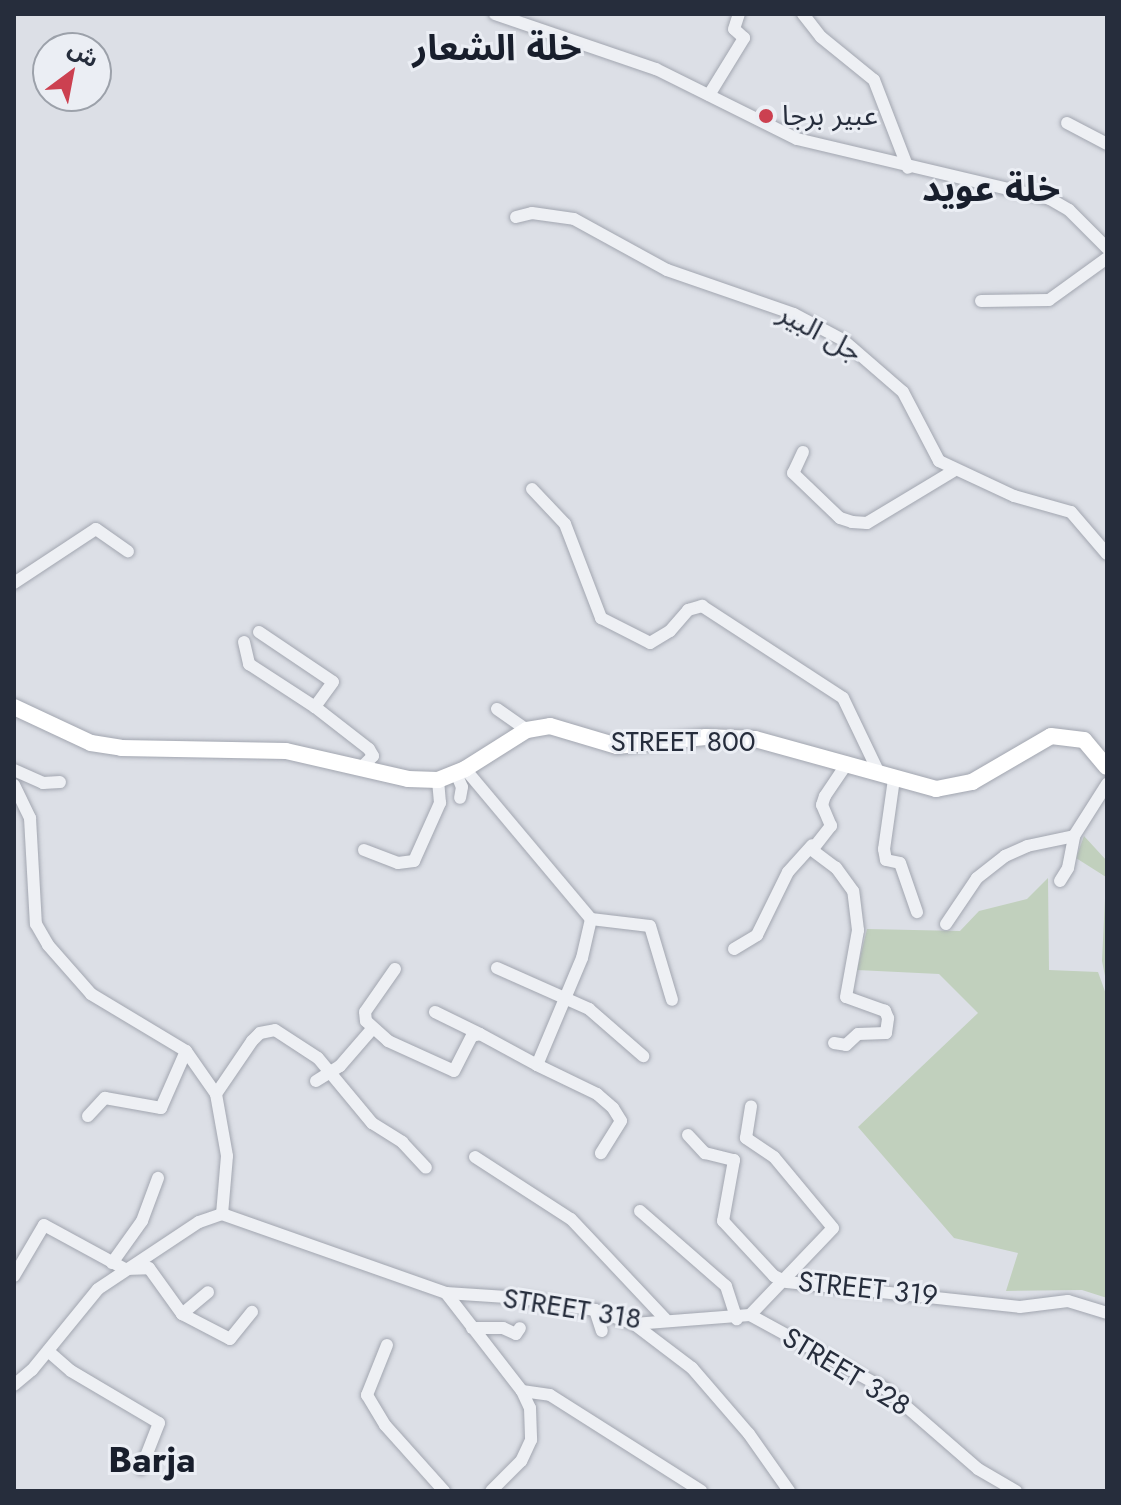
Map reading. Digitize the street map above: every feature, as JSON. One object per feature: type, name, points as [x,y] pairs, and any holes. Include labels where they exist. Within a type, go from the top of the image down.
[{"type":"main road","points":[[14,707],[58,731],[106,746],[264,749],[408,779],[438,780],[461,771],[527,730]]},
{"type":"main road","name":"STREET 800","points":[[527,730],[550,726],[617,746],[706,737],[755,739],[887,776],[953,788],[1051,736],[1067,735],[1084,740],[1107,767]]},
{"type":"street","points":[[495,14],[609,51],[709,95],[797,139],[908,168],[1050,199],[1069,210],[1107,248]]},
{"type":"street","points":[[709,95],[744,38],[734,29],[739,14]]},
{"type":"street","points":[[803,14],[821,37],[874,80],[908,168]]},
{"type":"street","points":[[1067,123],[1107,144]]},
{"type":"street","name":"جل البير","points":[[516,217],[532,213],[574,219],[667,270],[794,314],[843,340],[894,381],[933,454],[955,470],[1014,496],[1071,512],[1107,554]]},
{"type":"street","points":[[981,301],[1049,300],[1107,258]]},
{"type":"street","points":[[803,452],[793,473],[840,518],[852,522],[867,523],[955,470]]},
{"type":"street","points":[[532,489],[565,524],[601,618],[650,643],[670,631],[688,610],[702,606],[843,698],[887,776],[886,860],[900,863],[917,912]]},
{"type":"street","points":[[14,583],[96,529],[128,551]]},
{"type":"street","points":[[259,632],[333,682],[315,707]]},
{"type":"street","points":[[244,642],[249,664],[315,707],[369,749],[373,756],[362,767]]},
{"type":"street","points":[[497,709],[527,730]]},
{"type":"street","points":[[734,949],[757,935],[788,872],[831,826],[822,805],[847,763]]},
{"type":"street","points":[[14,770],[43,783],[60,782]]},
{"type":"street","points":[[460,798],[461,771]]},
{"type":"street","points":[[461,771],[591,919],[650,926],[672,1000]]},
{"type":"street","points":[[364,850],[398,863],[414,861],[440,803],[438,780]]},
{"type":"street","points":[[1060,881],[1068,868],[1074,836],[1107,784]]},
{"type":"street","points":[[14,785],[30,818],[36,924],[48,945],[91,994],[186,1051],[216,1094],[227,1156],[222,1214],[199,1222],[98,1289],[48,1351],[14,1385]]},
{"type":"street","points":[[946,924],[977,878],[1005,856],[1074,836]]},
{"type":"street","points":[[812,845],[853,891],[858,930],[846,997],[885,1011],[888,1018],[886,1033],[858,1034],[846,1045],[834,1043]]},
{"type":"street","points":[[537,1065],[567,997],[591,919]]},
{"type":"street","points":[[497,968],[567,997],[603,1018],[643,1056]]},
{"type":"street","points":[[395,969],[365,1012],[372,1029],[454,1071],[472,1036],[480,1034]]},
{"type":"street","points":[[435,1012],[597,1094],[613,1108],[621,1121],[601,1153]]},
{"type":"street","points":[[322,1077],[372,1029]]},
{"type":"street","points":[[216,1094],[260,1033],[275,1030],[318,1058],[322,1077],[372,1123],[402,1142],[426,1168]]},
{"type":"street","points":[[88,1116],[105,1098],[161,1108],[186,1051]]},
{"type":"street","points":[[640,1211],[726,1286],[744,1317],[787,1282],[795,1263],[826,1241],[832,1222],[774,1157],[746,1138],[745,1115],[751,1106]]},
{"type":"street","name":"STREET 319","points":[[688,1135],[705,1153],[734,1160],[723,1221],[774,1276],[787,1282],[1020,1307],[1068,1301],[1107,1313]]},
{"type":"street","points":[[475,1157],[571,1219],[667,1321]]},
{"type":"street","points":[[112,1263],[142,1221],[158,1178]]},
{"type":"street","name":"STREET 318","points":[[222,1214],[446,1293],[595,1310],[634,1324],[744,1317]]},
{"type":"street","points":[[14,1276],[39,1226],[125,1269],[149,1268],[182,1314],[230,1339],[252,1312]]},
{"type":"street","points":[[182,1314],[208,1292]]},
{"type":"street","points":[[446,1293],[522,1391],[530,1408],[531,1440],[521,1461],[491,1491]]},
{"type":"street","points":[[595,1310],[602,1331]]},
{"type":"street","name":"STREET 328","points":[[744,1317],[886,1389],[978,1469],[1016,1491]]},
{"type":"street","points":[[634,1324],[692,1368],[749,1434],[789,1491]]},
{"type":"street","points":[[472,1328],[503,1328],[516,1334],[520,1328]]},
{"type":"street","points":[[387,1345],[367,1395],[379,1418],[440,1490]]},
{"type":"street","points":[[48,1351],[159,1423],[141,1469]]},
{"type":"street","points":[[522,1391],[550,1395],[701,1491]]},
{"type":"green space","points":[[1084,836],[1107,861],[1107,986],[1102,961],[1106,877],[1076,858]]},
{"type":"green space","points":[[1048,878],[1049,970],[1098,972],[1107,997],[1107,1298],[1082,1290],[1006,1291],[1018,1253],[954,1238],[858,1127],[978,1013],[939,974],[857,970],[867,929],[960,931],[979,911],[1027,899]]},
{"type":"place","name":"عبير برجا","points":[[766,116]]},
{"type":"district","name":"خلة الشعار","points":[[497,48]]},
{"type":"district","name":"خلة عويد","points":[[991,189]]},
{"type":"district","name":"Barja","points":[[152,1460]]}]
